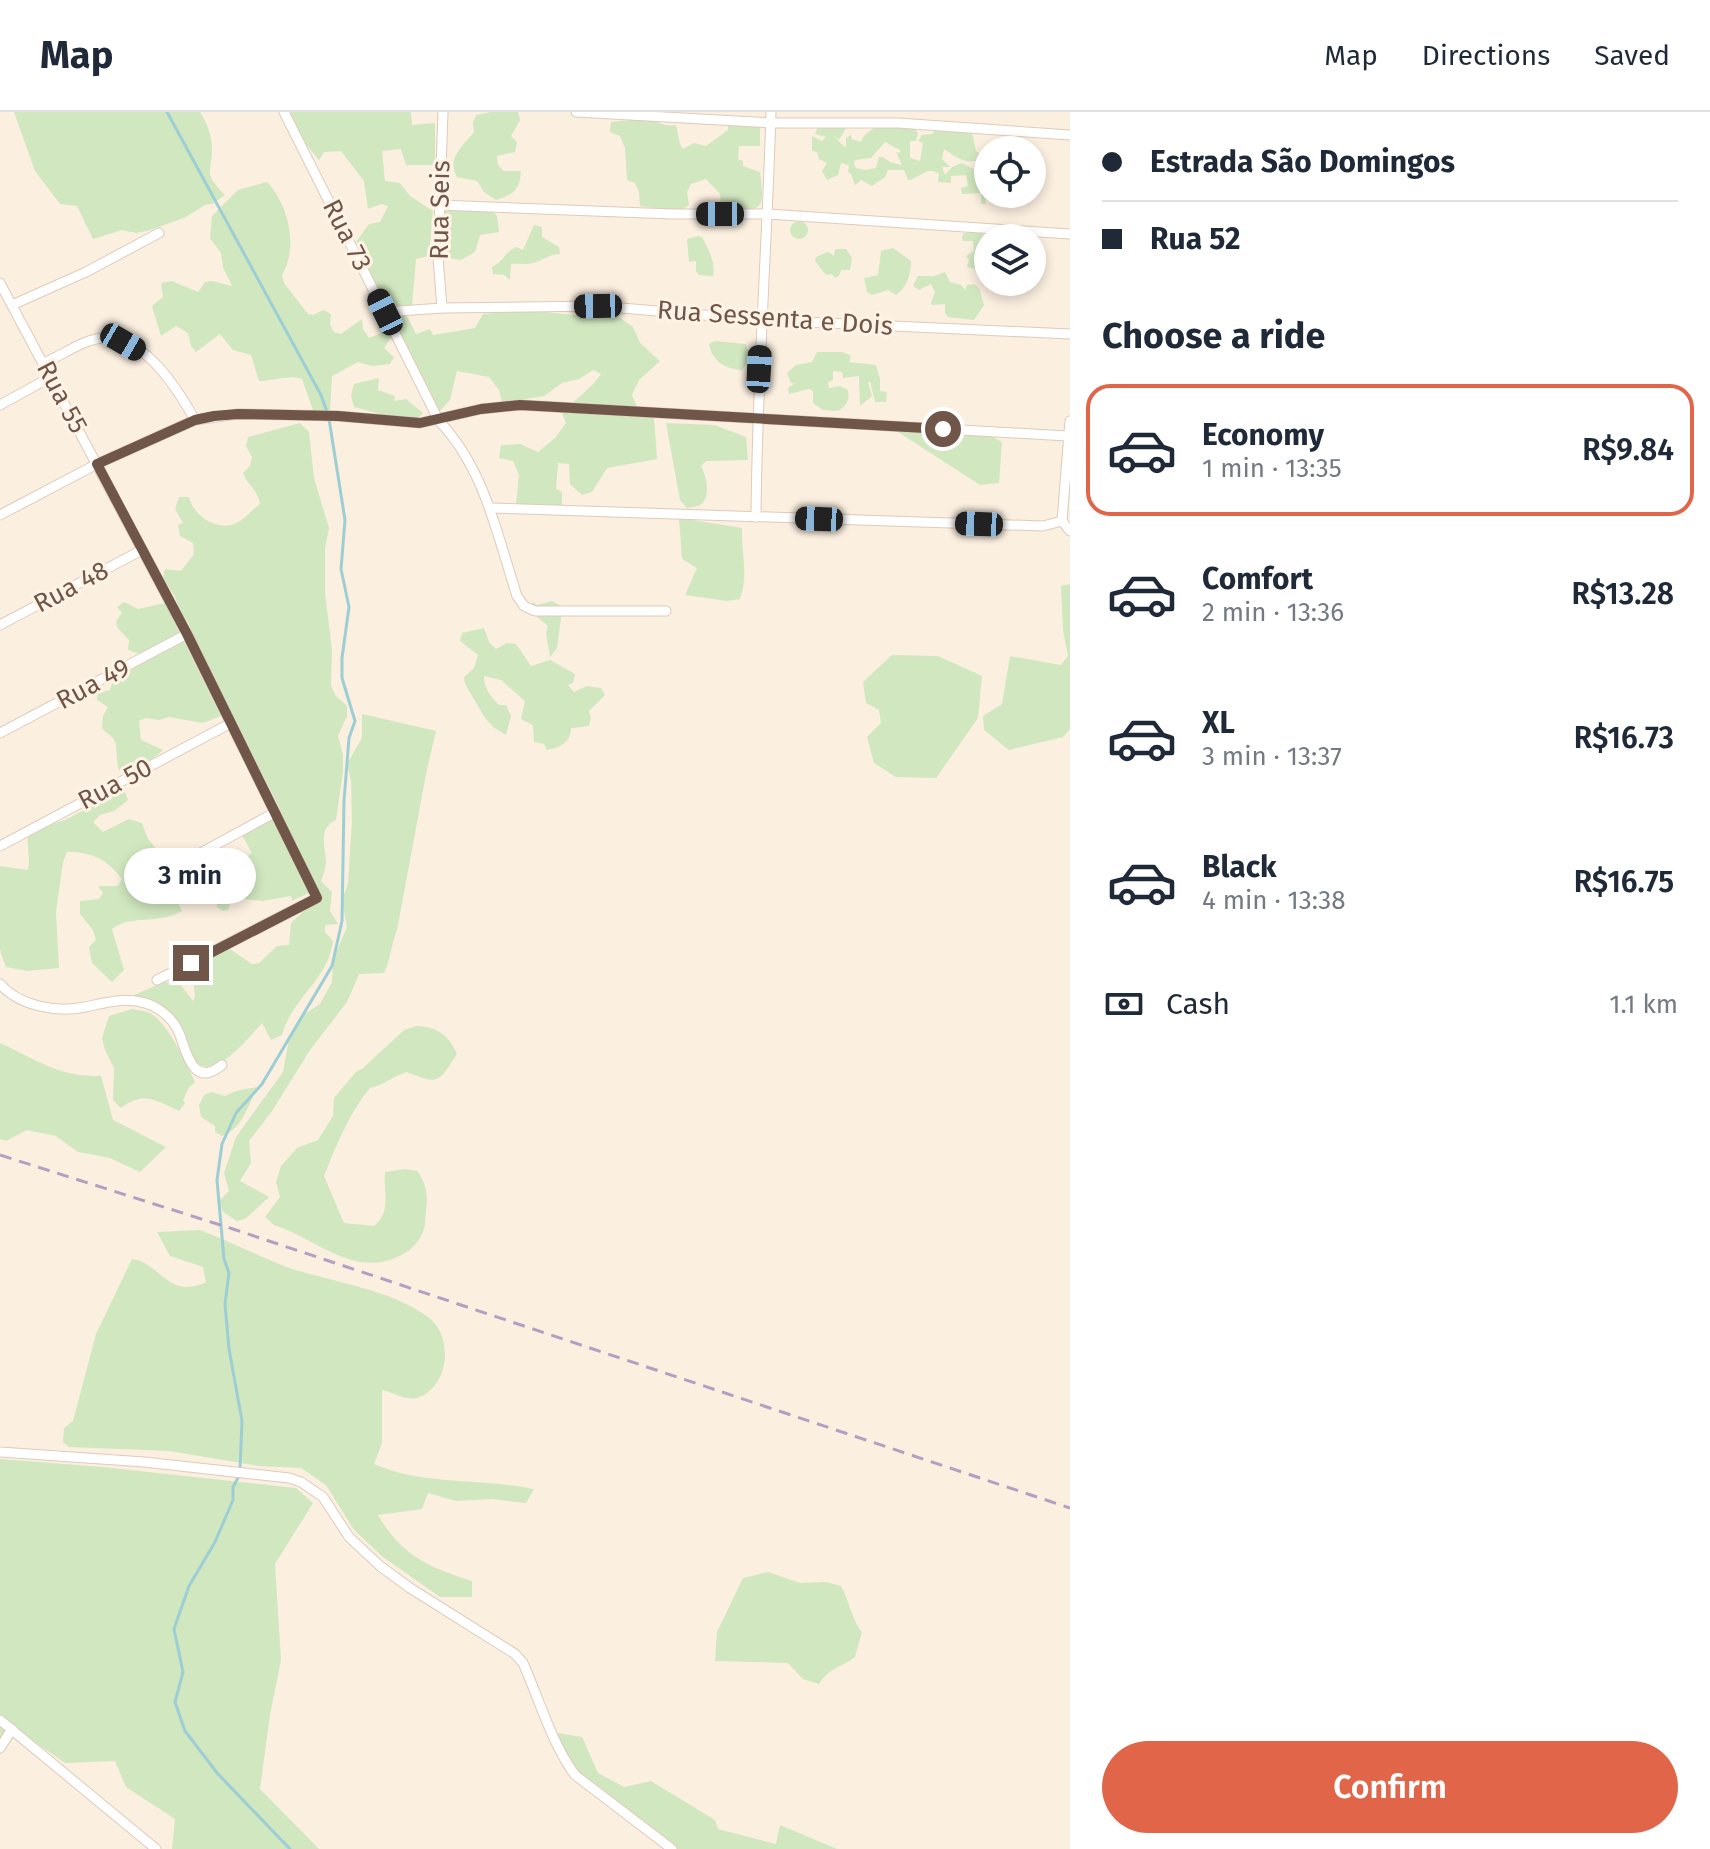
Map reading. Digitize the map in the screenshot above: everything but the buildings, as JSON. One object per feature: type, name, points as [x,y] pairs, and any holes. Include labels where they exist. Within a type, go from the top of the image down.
[{"type":"street","name":"Rua 73","points":[[284,112],[439,421],[457,442],[492,508],[517,596],[524,606],[535,611],[666,611]]},
{"type":"street","name":"Rua Seis","points":[[442,308],[438,257],[443,112]]},
{"type":"street","points":[[576,112],[898,123],[1070,135]]},
{"type":"street","points":[[756,517],[757,419],[771,118]]},
{"type":"street","points":[[439,205],[672,214],[768,214],[1070,234]]},
{"type":"street","points":[[12,305],[86,272],[159,233]]},
{"type":"street","name":"Rua 55","points":[[1,288],[187,634],[317,898],[157,980]]},
{"type":"street","name":"Rua Sessenta e Dois","points":[[385,312],[598,306],[762,320],[1070,334]]},
{"type":"street","points":[[44,363],[92,340],[108,338],[123,342],[148,356],[165,373],[195,420]]},
{"type":"street","points":[[0,405],[51,377]]},
{"type":"street","points":[[0,515],[97,464],[195,420],[238,414],[338,416],[402,423],[439,421],[481,409],[520,405],[1067,436]]},
{"type":"street","points":[[1070,421],[1062,521],[1070,531]]},
{"type":"street","points":[[492,508],[1043,526],[1062,521]]},
{"type":"street","name":"Rua 48","points":[[0,625],[142,550]]},
{"type":"street","name":"Rua 49","points":[[0,733],[187,634]]},
{"type":"street","name":"Rua 50","points":[[0,846],[231,723]]},
{"type":"street","points":[[195,856],[274,813]]},
{"type":"street","points":[[0,984],[22,1000],[59,1009],[85,1007],[114,999],[149,1005],[170,1019],[194,1068],[204,1073],[214,1072],[222,1065]]},
{"type":"street","points":[[0,1452],[144,1462],[289,1478],[312,1488],[323,1497],[349,1537],[380,1566],[515,1654],[523,1663],[565,1762],[575,1775],[672,1849]]},
{"type":"street","points":[[0,1720],[156,1849]]},
{"type":"street","points":[[0,1748],[12,1729]]},
{"type":"green space","points":[[14,112],[200,112],[211,139],[211,177],[225,195],[184,218],[150,230],[136,233],[122,230],[93,239],[77,206],[60,204],[35,171]]},
{"type":"green space","points":[[411,112],[412,125],[435,123],[435,165],[406,165],[401,149],[382,151],[385,181],[400,183],[410,196],[433,211],[429,256],[416,259],[412,305],[386,305],[356,242],[369,224],[380,222],[388,206],[381,204],[368,209],[364,181],[341,151],[324,152],[319,160],[289,114]]},
{"type":"green space","points":[[518,112],[520,120],[511,136],[517,142],[515,152],[497,156],[498,165],[504,171],[521,171],[519,183],[511,194],[496,200],[484,192],[477,181],[457,177],[453,164],[457,153],[474,132],[476,115]]},
{"type":"green space","points":[[639,114],[662,124],[676,125],[683,149],[694,143],[706,146],[728,130],[728,125],[760,127],[760,146],[739,146],[738,159],[743,161],[743,166],[760,172],[762,195],[759,206],[725,212],[721,208],[720,194],[706,179],[691,184],[687,192],[689,205],[679,212],[640,206],[635,183],[627,180],[625,148],[620,136],[610,132],[611,122],[630,120]]},
{"type":"green space","points":[[849,123],[839,140],[833,136],[846,148],[846,138],[851,135],[852,139],[861,142],[876,126],[913,127],[918,133],[916,141],[910,141],[910,158],[920,161],[923,143],[918,141],[922,135],[932,134],[937,128],[972,133],[974,161],[964,161],[944,149],[942,159],[950,167],[942,167],[945,175],[952,167],[962,163],[974,169],[974,193],[962,194],[961,188],[968,186],[966,175],[951,176],[951,183],[938,182],[939,174],[931,171],[908,180],[904,170],[888,170],[885,177],[872,186],[861,180],[855,185],[848,172],[849,165],[841,163],[838,175],[827,180],[822,171],[827,163],[812,151],[812,136],[822,141],[826,137],[815,134],[819,124]],"holes":[[[885,142],[900,150],[900,153],[896,152],[902,165],[883,157],[879,157],[876,168],[866,170],[856,168],[854,164],[855,160],[871,158]]]},
{"type":"green space","points":[[267,182],[281,202],[289,226],[290,252],[282,275],[284,283],[308,314],[324,310],[331,314],[330,324],[334,332],[341,334],[362,319],[363,329],[369,338],[386,331],[392,336],[384,348],[394,357],[390,364],[372,366],[358,362],[332,376],[330,412],[314,413],[302,379],[287,377],[259,381],[251,355],[233,350],[220,334],[196,352],[188,333],[176,326],[161,336],[152,306],[163,297],[161,283],[172,281],[198,292],[205,282],[232,286],[223,267],[221,253],[210,238],[212,216],[238,190]]},
{"type":"green space","points":[[489,208],[497,216],[499,232],[480,235],[475,252],[461,260],[441,257],[445,209]]},
{"type":"green space","points":[[795,221],[803,221],[808,230],[806,237],[795,239],[790,234],[790,226]]},
{"type":"green space","points":[[534,225],[542,227],[542,237],[559,247],[560,254],[533,263],[511,264],[510,280],[504,275],[493,274],[492,267],[509,252],[516,247],[523,250]]},
{"type":"green space","points":[[974,232],[974,251],[973,241],[963,241],[963,234]]},
{"type":"green space","points":[[702,237],[711,256],[713,276],[699,275],[696,261],[689,262],[687,239]]},
{"type":"green space","points":[[893,248],[911,261],[908,280],[896,295],[888,290],[872,295],[867,292],[864,278],[878,275],[881,251]]},
{"type":"green space","points":[[835,249],[846,249],[852,258],[850,270],[841,270],[835,278],[832,274],[826,275],[815,261],[816,257],[828,252],[834,256]]},
{"type":"green space","points":[[974,251],[974,269],[967,267],[969,260],[966,256]]},
{"type":"green space","points":[[945,272],[950,282],[961,285],[965,290],[967,285],[974,284],[974,296],[981,296],[984,305],[974,320],[948,317],[945,304],[932,305],[935,292],[931,284],[919,290],[913,286],[918,276]]},
{"type":"green space","points":[[526,310],[616,315],[633,327],[640,343],[660,361],[639,380],[632,395],[637,407],[654,416],[657,459],[607,468],[592,492],[582,495],[570,484],[569,464],[558,463],[556,489],[562,492],[562,506],[527,507],[516,504],[519,475],[513,461],[499,458],[501,445],[520,444],[538,452],[556,437],[566,423],[562,413],[601,374],[593,370],[579,379],[562,383],[544,396],[502,403],[499,390],[489,377],[457,371],[450,400],[439,412],[392,319],[406,314],[416,334],[430,329],[433,335],[475,328],[483,314]]},
{"type":"green space","points":[[715,341],[746,344],[750,358],[742,370],[725,366],[716,359],[709,344]]},
{"type":"green space","points":[[817,352],[843,352],[851,356],[849,362],[876,365],[880,391],[887,392],[886,402],[875,402],[870,381],[872,396],[860,406],[859,376],[843,378],[842,372],[833,371],[829,388],[840,386],[848,390],[847,403],[838,411],[823,410],[813,403],[813,391],[809,389],[789,394],[788,388],[795,383],[791,383],[787,373],[796,365],[812,362]]},
{"type":"green space","points":[[379,378],[378,390],[395,396],[394,401],[406,399],[423,413],[417,419],[392,417],[354,407],[351,395],[354,384]]},
{"type":"green space","points":[[300,423],[309,432],[314,478],[329,528],[325,548],[325,593],[332,650],[331,686],[347,706],[347,716],[338,736],[343,771],[336,820],[325,832],[326,864],[321,881],[332,892],[330,911],[338,924],[325,925],[325,932],[333,941],[330,955],[293,1010],[282,1035],[271,1040],[262,1023],[225,1060],[204,1067],[195,1062],[177,1020],[134,995],[164,982],[179,983],[193,1001],[191,963],[227,947],[252,964],[259,963],[277,946],[289,945],[291,923],[310,905],[319,901],[321,895],[315,890],[292,901],[291,896],[263,901],[236,898],[231,901],[228,910],[222,911],[217,907],[216,895],[227,891],[241,878],[237,857],[243,859],[252,853],[242,835],[278,814],[279,807],[188,622],[163,578],[165,569],[181,571],[194,554],[193,543],[180,536],[178,525],[183,523],[175,509],[179,497],[189,497],[195,510],[213,523],[227,526],[238,522],[260,504],[243,473],[250,466],[252,457],[246,446],[248,437]]},
{"type":"green space","points":[[666,423],[715,425],[746,437],[748,460],[706,461],[701,466],[706,480],[706,497],[700,505],[687,508],[680,500]]},
{"type":"green space","points":[[895,430],[988,434],[1002,442],[999,483],[980,485]]},
{"type":"green space","points":[[679,518],[742,528],[744,573],[740,599],[727,601],[685,595],[697,568],[682,559]]},
{"type":"green space","points":[[1070,584],[1070,729],[1063,737],[1009,750],[984,730],[983,716],[1002,704],[1010,656],[1061,665],[1068,656],[1061,586]]},
{"type":"green space","points":[[552,601],[561,606],[562,611],[557,648],[550,657],[546,633],[548,626],[529,610],[533,602],[537,605]]},
{"type":"green space","points":[[124,602],[138,609],[165,603],[221,716],[203,723],[169,717],[139,721],[141,740],[163,750],[142,764],[119,770],[114,740],[102,728],[108,707],[97,700],[97,693],[110,690],[112,683],[143,655],[128,650],[129,640],[117,627],[116,621],[122,613],[117,607]]},
{"type":"green space","points":[[484,628],[489,642],[496,649],[507,643],[516,644],[531,666],[550,660],[575,674],[573,683],[568,685],[574,692],[587,686],[601,688],[605,695],[589,711],[589,726],[571,728],[564,744],[547,750],[544,744],[534,742],[533,725],[521,719],[525,701],[501,680],[484,676],[490,695],[499,705],[506,705],[511,716],[506,735],[493,727],[465,684],[464,677],[474,668],[478,655],[460,641],[462,633]]},
{"type":"green space","points":[[892,655],[938,656],[982,676],[978,718],[936,778],[896,777],[874,763],[867,737],[881,723],[879,710],[866,703],[863,682]]},
{"type":"green space","points":[[362,714],[436,731],[397,930],[384,973],[359,974],[347,1002],[310,1050],[272,1111],[249,1141],[251,1163],[240,1181],[269,1197],[245,1219],[237,1221],[223,1212],[219,1201],[229,1191],[224,1173],[236,1137],[283,1072],[289,1039],[303,1015],[320,1004],[332,982],[333,960],[347,927],[342,901],[348,883],[352,822],[351,780],[347,764],[362,738]]},
{"type":"green space","points":[[124,789],[128,800],[93,822],[103,832],[129,819],[142,823],[148,839],[165,859],[167,880],[182,911],[164,918],[120,924],[112,929],[124,970],[112,982],[92,963],[89,947],[96,940],[93,930],[80,914],[80,901],[99,899],[103,893],[98,886],[118,886],[122,879],[98,858],[67,852],[56,912],[59,968],[27,971],[6,967],[0,950],[0,866],[28,870],[28,831],[65,820]]},
{"type":"green space","points":[[132,1009],[157,1018],[176,1044],[195,1082],[189,1087],[183,1100],[185,1103],[179,1111],[150,1099],[136,1100],[121,1108],[113,1100],[114,1068],[102,1038],[109,1016]]},
{"type":"green space","points":[[417,1026],[442,1033],[457,1054],[437,1079],[426,1079],[407,1072],[370,1088],[349,1119],[324,1176],[344,1223],[374,1226],[385,1208],[385,1172],[417,1171],[427,1197],[424,1228],[418,1240],[405,1253],[387,1261],[370,1263],[338,1255],[274,1225],[265,1217],[280,1197],[276,1182],[281,1166],[297,1148],[318,1140],[333,1116],[334,1098],[356,1072],[404,1030]]},
{"type":"green space","points":[[0,1043],[72,1074],[101,1076],[113,1120],[166,1147],[140,1172],[110,1158],[78,1152],[56,1136],[27,1130],[6,1141],[0,1139]]},
{"type":"green space","points":[[257,1087],[244,1116],[229,1133],[222,1136],[215,1132],[215,1126],[201,1117],[199,1105],[204,1095],[212,1092],[225,1096]]},
{"type":"green space","points":[[200,1230],[284,1266],[395,1299],[428,1317],[436,1325],[445,1348],[442,1373],[428,1392],[417,1398],[382,1390],[382,1443],[374,1464],[413,1476],[534,1489],[526,1503],[492,1499],[456,1501],[428,1493],[422,1509],[378,1515],[397,1541],[418,1558],[442,1571],[472,1581],[472,1597],[440,1597],[383,1557],[354,1530],[326,1485],[301,1468],[259,1466],[169,1451],[69,1447],[63,1442],[64,1428],[73,1421],[96,1334],[132,1259],[146,1264],[179,1286],[206,1283],[203,1267],[170,1256],[157,1232]]},
{"type":"green space","points":[[0,1459],[296,1488],[313,1503],[275,1564],[281,1660],[260,1789],[319,1849],[172,1849],[175,1819],[126,1787],[115,1761],[65,1763],[19,1731],[0,1755]]},
{"type":"green space","points":[[768,1572],[800,1583],[826,1582],[841,1586],[844,1592],[862,1632],[855,1657],[831,1671],[819,1684],[803,1679],[788,1663],[715,1661],[717,1632],[743,1578]]},
{"type":"green space","points":[[551,1732],[582,1737],[598,1773],[624,1787],[651,1781],[715,1820],[718,1829],[776,1844],[780,1825],[837,1849],[672,1849],[575,1775]]},
{"type":"waterway","points":[[167,112],[321,395],[327,412]]},
{"type":"waterway","points":[[240,1469],[242,1421],[229,1349],[225,1304],[229,1273],[224,1259],[217,1180],[222,1144],[236,1113],[262,1084],[332,966],[342,921],[344,801],[349,738],[355,721],[342,678],[349,607],[341,569],[345,520],[329,419]]},
{"type":"waterway","points":[[239,1476],[233,1487],[233,1500],[215,1542],[189,1586],[174,1629],[183,1672],[175,1702],[185,1731],[218,1774],[290,1849]]},
{"type":"railway","points":[[0,1155],[236,1230],[1070,1508]]},
{"type":"route","points":[[191,963],[317,898],[187,634],[97,464],[195,420],[238,414],[338,416],[420,423],[481,409],[520,405],[943,429]]}]
